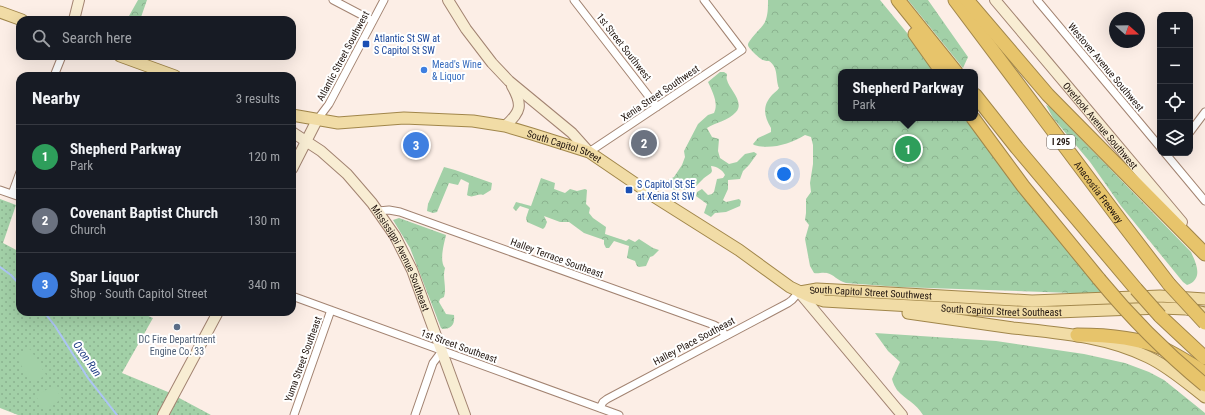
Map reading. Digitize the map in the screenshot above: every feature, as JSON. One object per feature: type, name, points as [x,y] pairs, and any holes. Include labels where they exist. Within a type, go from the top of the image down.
[{"type":"highway","points":[[890,0],[940,69]]},
{"type":"highway","points":[[898,0],[954,69]]},
{"type":"highway","name":"Anacostia Freeway","points":[[955,0],[1129,233],[1169,284],[1205,323]]},
{"type":"highway","points":[[968,0],[1024,68],[1060,108],[1205,253]]},
{"type":"highway","points":[[978,100],[1136,289],[1160,316],[1205,358]]},
{"type":"highway","points":[[975,121],[1023,186],[1099,279],[1147,332],[1205,385]]},
{"type":"highway","points":[[1078,335],[1100,335],[1146,343],[1173,354],[1205,373]]},
{"type":"main road","points":[[0,12],[16,18]]},
{"type":"main road","points":[[131,60],[164,72]]},
{"type":"main road","name":"South Capitol Street","points":[[296,116],[338,123],[404,118],[473,121],[505,126],[589,152],[655,197],[739,250],[785,284],[799,292]]},
{"type":"main road","name":"South Capitol Street Southwest","points":[[799,292],[824,289],[1032,301],[1160,296],[1205,299]]},
{"type":"main road","name":"South Capitol Street Southeast","points":[[799,292],[824,301],[1031,313],[1155,308],[1173,308],[1205,313]]},
{"type":"main road","points":[[870,304],[902,312],[1078,335],[1122,346],[1149,357],[1167,367],[1205,397]]},
{"type":"street","points":[[75,16],[78,0]]},
{"type":"street","points":[[334,0],[373,21]]},
{"type":"street","name":"Atlantic Street Southwest","points":[[318,120],[329,104],[384,0]]},
{"type":"street","points":[[448,0],[481,51],[509,81],[572,133],[589,152]]},
{"type":"street","name":"1st Street Southwest","points":[[574,0],[657,106]]},
{"type":"street","name":"Xenia Street Southwest","points":[[589,152],[742,50],[704,0]]},
{"type":"street","name":"Overlook Avenue Southwest","points":[[995,0],[1180,220],[1205,253]]},
{"type":"street","name":"Westover Avenue Southwest","points":[[1037,0],[1157,143]]},
{"type":"street","points":[[56,72],[60,60]]},
{"type":"street","points":[[505,126],[512,120],[520,104],[519,97],[509,81]]},
{"type":"street","points":[[1193,128],[1205,112]]},
{"type":"street","points":[[296,161],[318,120]]},
{"type":"street","name":"Mississippi Avenue Southeast","points":[[296,135],[321,151],[347,174],[366,195],[395,236],[412,270],[465,415]]},
{"type":"street","points":[[1172,156],[1205,201]]},
{"type":"street","points":[[12,194],[16,183]]},
{"type":"street","points":[[0,190],[16,196]]},
{"type":"street","name":"Halley Terrace Southeast","points":[[378,211],[389,210],[400,212],[714,325],[721,329],[725,335]]},
{"type":"street","points":[[799,292],[902,415]]},
{"type":"street","name":"Halley Place Southeast","points":[[600,408],[607,399],[725,335],[788,303],[799,292]]},
{"type":"street","name":"1st Street Southeast","points":[[296,297],[619,415]]},
{"type":"street","name":"Yuma Street Southeast","points":[[294,415],[331,310]]},
{"type":"street","points":[[163,415],[216,316]]},
{"type":"street","points":[[415,415],[434,364],[442,351]]},
{"type":"green space","points":[[138,0],[147,0],[141,16],[129,16]]},
{"type":"green space","points":[[768,0],[880,0],[937,69],[838,69],[838,121],[977,121],[1110,285],[1101,294],[899,287],[846,283],[829,274],[814,273],[810,266],[805,239],[809,225],[805,220],[806,199],[811,192],[810,183],[813,164],[813,145],[811,137],[805,135],[787,143],[767,147],[753,144],[758,138],[771,132],[765,107],[769,99],[779,88],[776,70],[772,64],[769,61],[759,58],[748,45],[750,40],[765,22]]},
{"type":"green space","points":[[908,0],[928,0],[968,57],[963,68]]},
{"type":"green space","points":[[720,72],[727,74],[728,84],[736,96],[739,104],[733,115],[707,128],[712,137],[719,139],[718,151],[720,158],[729,164],[737,162],[745,154],[754,152],[757,154],[743,171],[740,179],[728,180],[728,189],[723,200],[726,202],[739,199],[741,201],[740,206],[726,212],[715,213],[711,217],[704,213],[707,204],[696,196],[697,192],[702,189],[708,195],[712,194],[714,192],[717,179],[723,178],[725,175],[723,171],[711,166],[711,173],[694,188],[681,190],[668,189],[662,185],[674,177],[682,165],[685,157],[684,151],[698,124],[708,115],[714,113],[716,105],[708,82]]},
{"type":"green space","points":[[1046,105],[1050,107],[1191,252],[1197,270],[1196,279],[1187,285],[1183,282],[1121,206],[1090,162],[1053,118]]},
{"type":"green space","points":[[444,167],[492,183],[491,190],[483,195],[469,196],[467,195],[469,183],[461,179],[458,185],[449,183],[437,212],[433,213],[427,211],[428,204]]},
{"type":"green space","points":[[541,178],[555,183],[554,189],[565,193],[570,189],[577,191],[587,190],[586,204],[590,208],[589,213],[593,218],[606,227],[605,234],[626,241],[629,239],[635,242],[639,239],[659,250],[650,257],[646,266],[639,267],[635,261],[627,258],[629,246],[614,241],[609,248],[606,248],[604,240],[584,233],[569,222],[560,222],[544,216],[547,222],[543,229],[527,222],[526,218],[529,209],[520,206],[516,211],[513,208],[516,202],[531,206]]},
{"type":"green space","points":[[0,199],[16,205],[3,243],[16,250],[16,316],[148,316],[153,318],[122,373],[168,392],[211,415],[18,415],[0,408]]},
{"type":"green space","points":[[399,218],[446,235],[442,257],[445,268],[445,293],[444,297],[440,299],[439,302],[446,314],[454,315],[454,321],[449,328],[441,328],[410,248],[393,220]]},
{"type":"green space","points":[[875,333],[996,341],[1084,354],[1125,363],[1149,372],[1164,380],[1205,413],[1205,415],[923,415],[917,407],[897,390],[892,379],[900,362],[888,351]]},
{"type":"green space","points":[[30,349],[46,375],[32,383],[16,357]]},
{"type":"green space","points":[[54,385],[62,399],[44,410],[36,396]]},
{"type":"waterway","name":"Oxon Run","points":[[0,267],[16,281]]},
{"type":"waterway","name":"Oxon Run","points":[[47,316],[88,378],[117,415]]},
{"type":"place","name":"Atlantic St SW at S Capitol St SW","points":[[366,44]]},
{"type":"place","name":"Mead's Wine & Liquor","points":[[424,70]]},
{"type":"place","name":"Covenant Baptist Church","points":[[644,143]]},
{"type":"place","name":"Spar Liquor","points":[[416,145]]},
{"type":"place","name":"Shepherd Parkway","points":[[908,149]]},
{"type":"place","name":"S Capitol St SE at Xenia St SW","points":[[629,190]]},
{"type":"place","name":"DC Fire Department Engine Co. 33","points":[[177,327]]}]
